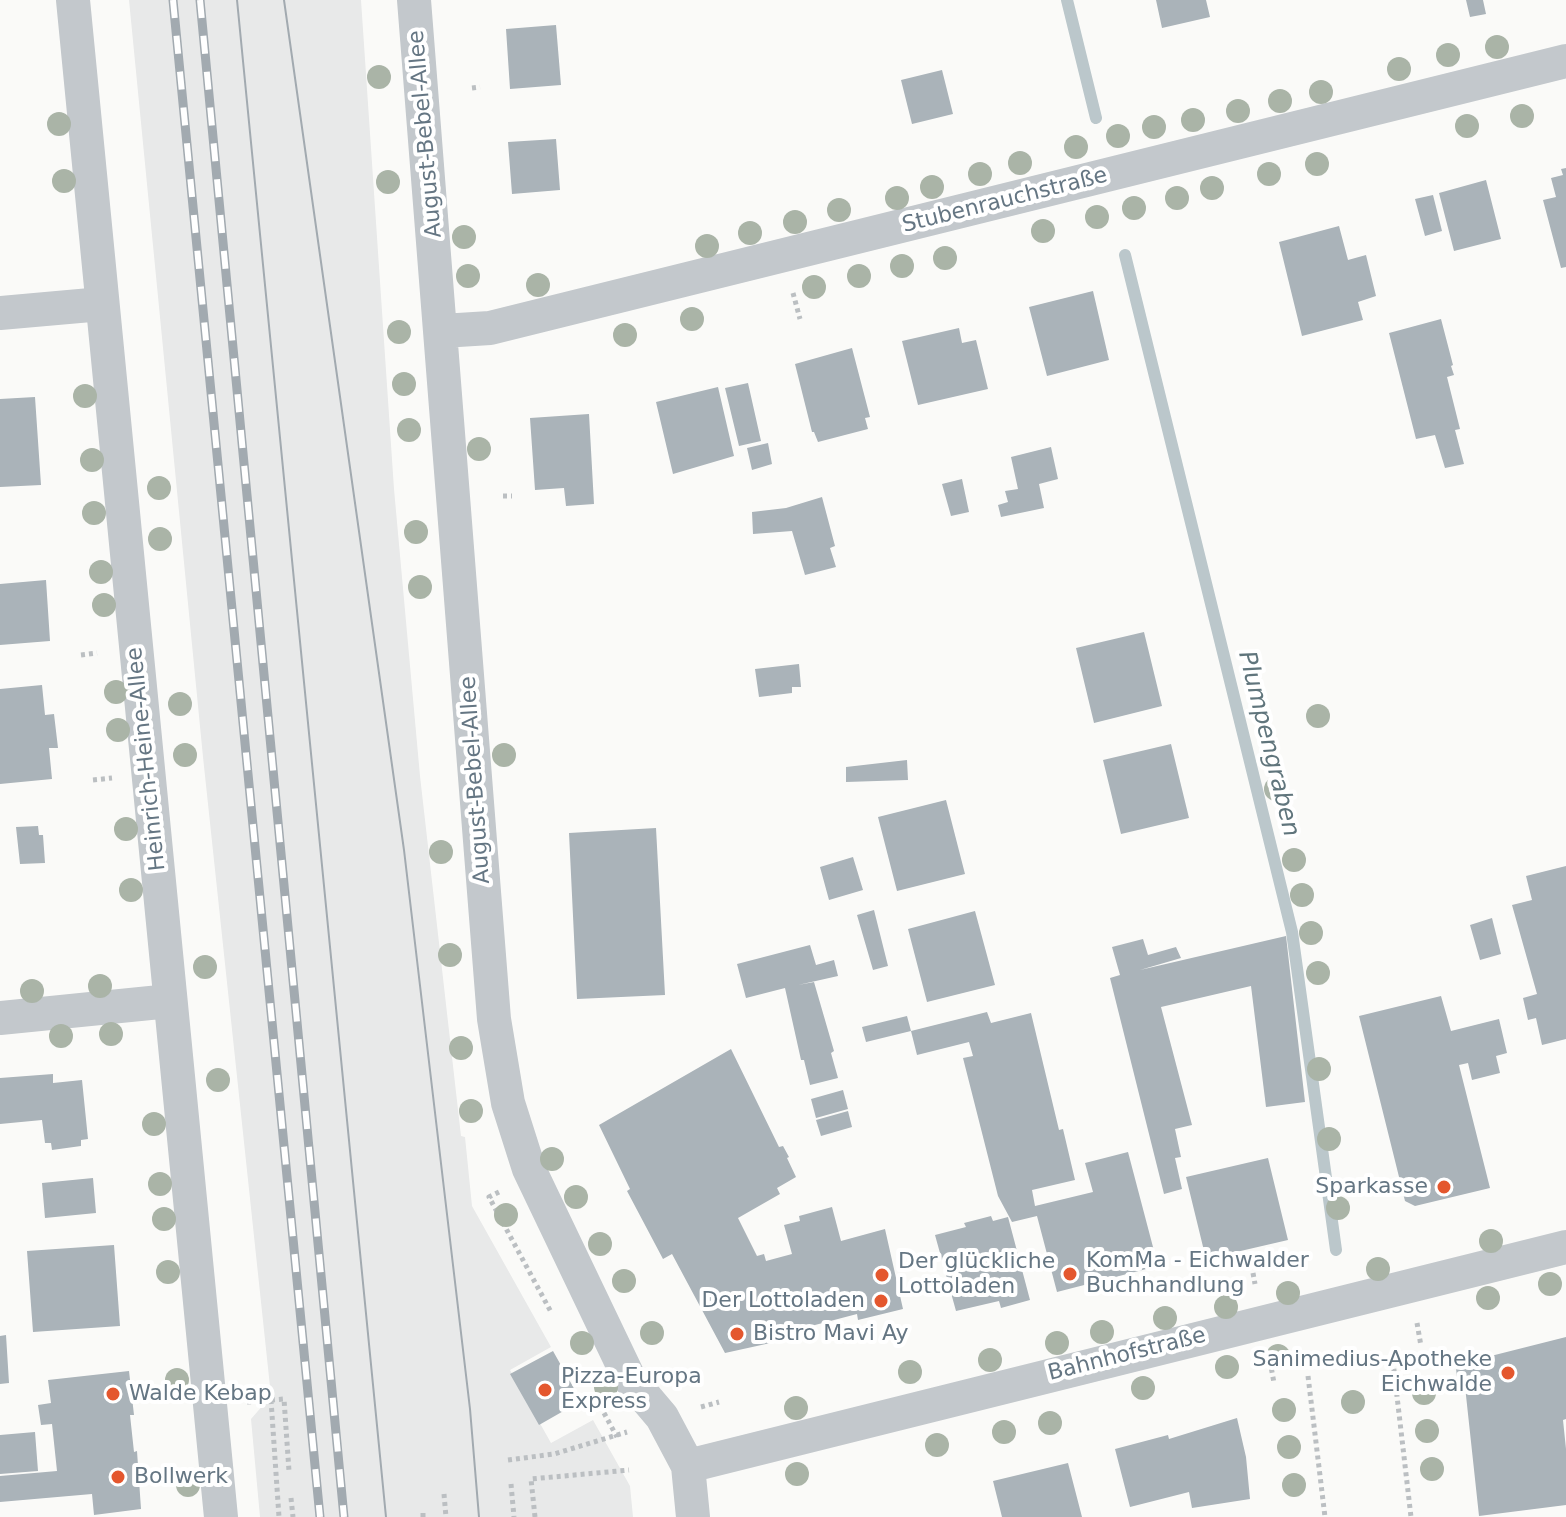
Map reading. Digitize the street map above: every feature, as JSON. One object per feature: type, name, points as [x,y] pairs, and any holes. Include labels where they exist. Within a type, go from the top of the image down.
[{"type":"street","name":"Heinrich-Heine-Allee","points":[[73,0],[221,1517]]},
{"type":"street","name":"August-Bebel-Allee","points":[[414,0],[496,1035],[508,1103],[529,1169],[629,1378],[662,1417],[688,1466],[693,1517]]},
{"type":"street","name":"Stubenrauchstraße","points":[[442,331],[490,328],[1566,61]]},
{"type":"street","points":[[0,313],[102,304]]},
{"type":"street","points":[[0,1018],[170,1001]]},
{"type":"street","name":"Bahnhofstraße","points":[[688,1466],[1566,1247]]},
{"type":"path","points":[[472,88],[480,87]]},
{"type":"path","points":[[503,496],[512,496]]},
{"type":"path","points":[[81,655],[97,653]]},
{"type":"path","points":[[1392,1353],[1411,1517]]},
{"type":"path","points":[[1308,1376],[1325,1517]]},
{"type":"path","points":[[210,1405],[284,1399],[289,1471]]},
{"type":"path","points":[[271,1400],[279,1517]]},
{"type":"path","points":[[508,1460],[554,1454],[604,1440],[662,1417]]},
{"type":"path","points":[[535,1517],[531,1479],[629,1470]]},
{"type":"path","points":[[511,1484],[514,1517]]},
{"type":"path","points":[[444,1494],[446,1517]]},
{"type":"path","points":[[291,1498],[293,1517]]},
{"type":"shaded area","points":[[129,0],[361,0],[394,489],[420,776],[461,1136],[465,1137],[472,1206],[551,1347],[510,1370],[551,1443],[593,1420],[630,1486],[633,1517],[260,1517],[251,1419],[271,1396],[203,757]]},
{"type":"building","points":[[1156,0],[1206,0],[1210,17],[1162,28]]},
{"type":"building","points":[[1466,0],[1483,0],[1486,14],[1470,17]]},
{"type":"building","points":[[556,25],[561,85],[510,89],[506,29]]},
{"type":"building","points":[[942,70],[953,114],[912,124],[901,80]]},
{"type":"building","points":[[556,139],[560,190],[512,194],[508,142]]},
{"type":"building","points":[[1566,168],[1566,267],[1561,268],[1543,200],[1556,197],[1551,178],[1563,175],[1561,169]]},
{"type":"building","points":[[1486,180],[1501,239],[1454,251],[1439,193]]},
{"type":"building","points":[[1433,195],[1442,231],[1425,236],[1415,199]]},
{"type":"building","points":[[1339,226],[1348,260],[1366,255],[1376,296],[1358,302],[1363,320],[1302,336],[1279,242]]},
{"type":"building","points":[[1093,291],[1109,360],[1047,376],[1029,307]]},
{"type":"building","points":[[1441,319],[1453,365],[1454,375],[1447,377],[1460,429],[1455,430],[1464,464],[1445,468],[1435,435],[1416,439],[1389,333]]},
{"type":"building","points":[[959,328],[962,343],[976,340],[988,389],[918,405],[902,341]]},
{"type":"building","points":[[852,348],[870,417],[865,418],[868,429],[818,442],[812,432],[795,364]]},
{"type":"building","points":[[748,383],[761,441],[739,446],[725,388]]},
{"type":"building","points":[[718,387],[734,456],[673,474],[656,402]]},
{"type":"building","points":[[35,397],[41,485],[0,487],[0,399]]},
{"type":"building","points":[[589,414],[594,504],[566,506],[564,488],[535,490],[530,418]]},
{"type":"building","points":[[768,443],[772,464],[752,470],[747,448]]},
{"type":"building","points":[[1051,447],[1058,479],[1039,484],[1044,508],[1001,517],[998,505],[1008,502],[1005,491],[1018,489],[1011,457]]},
{"type":"building","points":[[962,479],[969,512],[951,516],[942,484]]},
{"type":"building","points":[[822,497],[835,546],[830,548],[836,567],[805,575],[792,531],[753,534],[752,512],[786,508]]},
{"type":"building","points":[[46,580],[50,641],[0,645],[0,584]]},
{"type":"building","points":[[1144,632],[1162,706],[1094,723],[1076,648]]},
{"type":"building","points":[[799,664],[801,687],[792,687],[792,693],[759,697],[755,669]]},
{"type":"building","points":[[42,685],[45,715],[54,714],[58,748],[49,748],[52,779],[0,784],[0,689]]},
{"type":"building","points":[[1171,744],[1189,818],[1121,834],[1103,760]]},
{"type":"building","points":[[907,760],[908,780],[846,782],[846,767]]},
{"type":"building","points":[[946,800],[965,874],[897,891],[878,817]]},
{"type":"building","points":[[38,826],[39,835],[43,835],[45,863],[20,864],[16,827]]},
{"type":"building","points":[[656,828],[665,995],[577,999],[569,833]]},
{"type":"building","points":[[853,857],[863,890],[829,900],[820,867]]},
{"type":"building","points":[[1566,866],[1566,1039],[1542,1045],[1536,1018],[1528,1020],[1523,998],[1537,994],[1512,905],[1532,900],[1526,876]]},
{"type":"building","points":[[874,910],[888,966],[873,970],[857,915]]},
{"type":"building","points":[[975,911],[995,985],[927,1002],[908,929]]},
{"type":"building","points":[[1492,918],[1501,954],[1480,960],[1470,925]]},
{"type":"building","points":[[1286,936],[1305,1102],[1266,1107],[1251,986],[1161,1007],[1192,1125],[1175,1129],[1181,1157],[1175,1158],[1182,1189],[1164,1194],[1110,978],[1120,975],[1112,947],[1143,939],[1148,955],[1176,947],[1181,958],[1140,970]]},
{"type":"building","points":[[810,945],[816,965],[834,960],[838,976],[798,985],[814,982],[834,1051],[831,1053],[838,1078],[810,1085],[804,1060],[801,1060],[785,988],[746,998],[737,964]]},
{"type":"building","points":[[1441,996],[1451,1031],[1499,1019],[1507,1053],[1496,1056],[1500,1073],[1472,1080],[1468,1063],[1459,1065],[1490,1188],[1415,1206],[1405,1201],[1359,1016]]},
{"type":"building","points":[[987,1012],[991,1023],[1031,1013],[1059,1130],[1063,1129],[1075,1180],[1032,1190],[1035,1206],[1093,1192],[1085,1163],[1128,1152],[1158,1266],[1057,1292],[1037,1216],[1012,1222],[998,1196],[963,1058],[973,1056],[969,1042],[917,1055],[911,1031]]},
{"type":"building","points":[[907,1016],[911,1031],[866,1042],[862,1027]]},
{"type":"building","points":[[731,1049],[779,1147],[783,1146],[789,1157],[796,1177],[777,1188],[780,1194],[738,1218],[757,1256],[764,1254],[766,1261],[792,1254],[784,1225],[800,1221],[799,1216],[832,1207],[841,1241],[885,1229],[903,1309],[858,1320],[857,1314],[773,1336],[775,1342],[725,1353],[672,1254],[663,1259],[627,1191],[630,1189],[599,1125]]},
{"type":"building","points":[[53,1074],[53,1083],[82,1080],[88,1139],[81,1140],[81,1146],[52,1150],[51,1143],[45,1143],[42,1120],[0,1124],[0,1078]]},
{"type":"building","points":[[843,1090],[848,1109],[816,1118],[811,1099]]},
{"type":"building","points":[[848,1111],[852,1127],[821,1136],[816,1120]]},
{"type":"building","points":[[1268,1158],[1288,1240],[1206,1259],[1186,1177]]},
{"type":"building","points":[[93,1178],[96,1213],[45,1218],[42,1183]]},
{"type":"building","points":[[991,1216],[993,1221],[1008,1217],[1030,1300],[1001,1308],[999,1301],[956,1311],[935,1235]]},
{"type":"building","points":[[114,1245],[120,1326],[33,1332],[27,1251]]},
{"type":"building","points":[[6,1335],[9,1383],[0,1384],[0,1336]]},
{"type":"building","points":[[1566,1337],[1566,1419],[1563,1420],[1566,1505],[1479,1516],[1464,1377],[1457,1378],[1455,1358],[1473,1354],[1475,1360]]},
{"type":"building","points":[[553,1351],[581,1401],[539,1425],[510,1374]]},
{"type":"building","points":[[129,1371],[134,1415],[130,1415],[134,1452],[137,1451],[141,1509],[94,1515],[92,1494],[0,1502],[0,1476],[57,1471],[52,1424],[41,1425],[38,1405],[51,1403],[48,1380]]},
{"type":"building","points":[[1237,1418],[1246,1457],[1250,1499],[1192,1508],[1189,1492],[1130,1507],[1115,1449],[1168,1435],[1169,1439]]},
{"type":"building","points":[[35,1432],[38,1471],[0,1474],[0,1435]]},
{"type":"building","points":[[1068,1463],[1082,1517],[1002,1517],[993,1481]]},
{"type":"waterway","name":"Plumpengraben","points":[[1067,0],[1096,118]]},
{"type":"waterway","name":"Plumpengraben","points":[[1125,255],[1292,932],[1336,1250]]},
{"type":"tram line","points":[[237,0],[386,1517]]},
{"type":"tram line","points":[[284,0],[404,850],[470,1409],[479,1517]]},
{"type":"railway","points":[[173,0],[320,1517]]},
{"type":"railway","points":[[200,0],[344,1517]]},
{"type":"place","name":"Sparkasse","points":[[1444,1187]]},
{"type":"place","name":"KomMa - Eichwalder Buchhandlung","points":[[1070,1274]]},
{"type":"place","name":"Der glückliche Lottoladen","points":[[882,1275]]},
{"type":"place","name":"Der Lottoladen","points":[[881,1301]]},
{"type":"place","name":"Bistro Mavi Ay","points":[[737,1334]]},
{"type":"place","name":"Sanimedius-Apotheke Eichwalde","points":[[1508,1373]]},
{"type":"place","name":"Pizza-Europa Express","points":[[545,1390]]},
{"type":"place","name":"Walde Kebap","points":[[113,1394]]},
{"type":"place","name":"Bollwerk","points":[[118,1477]]}]
